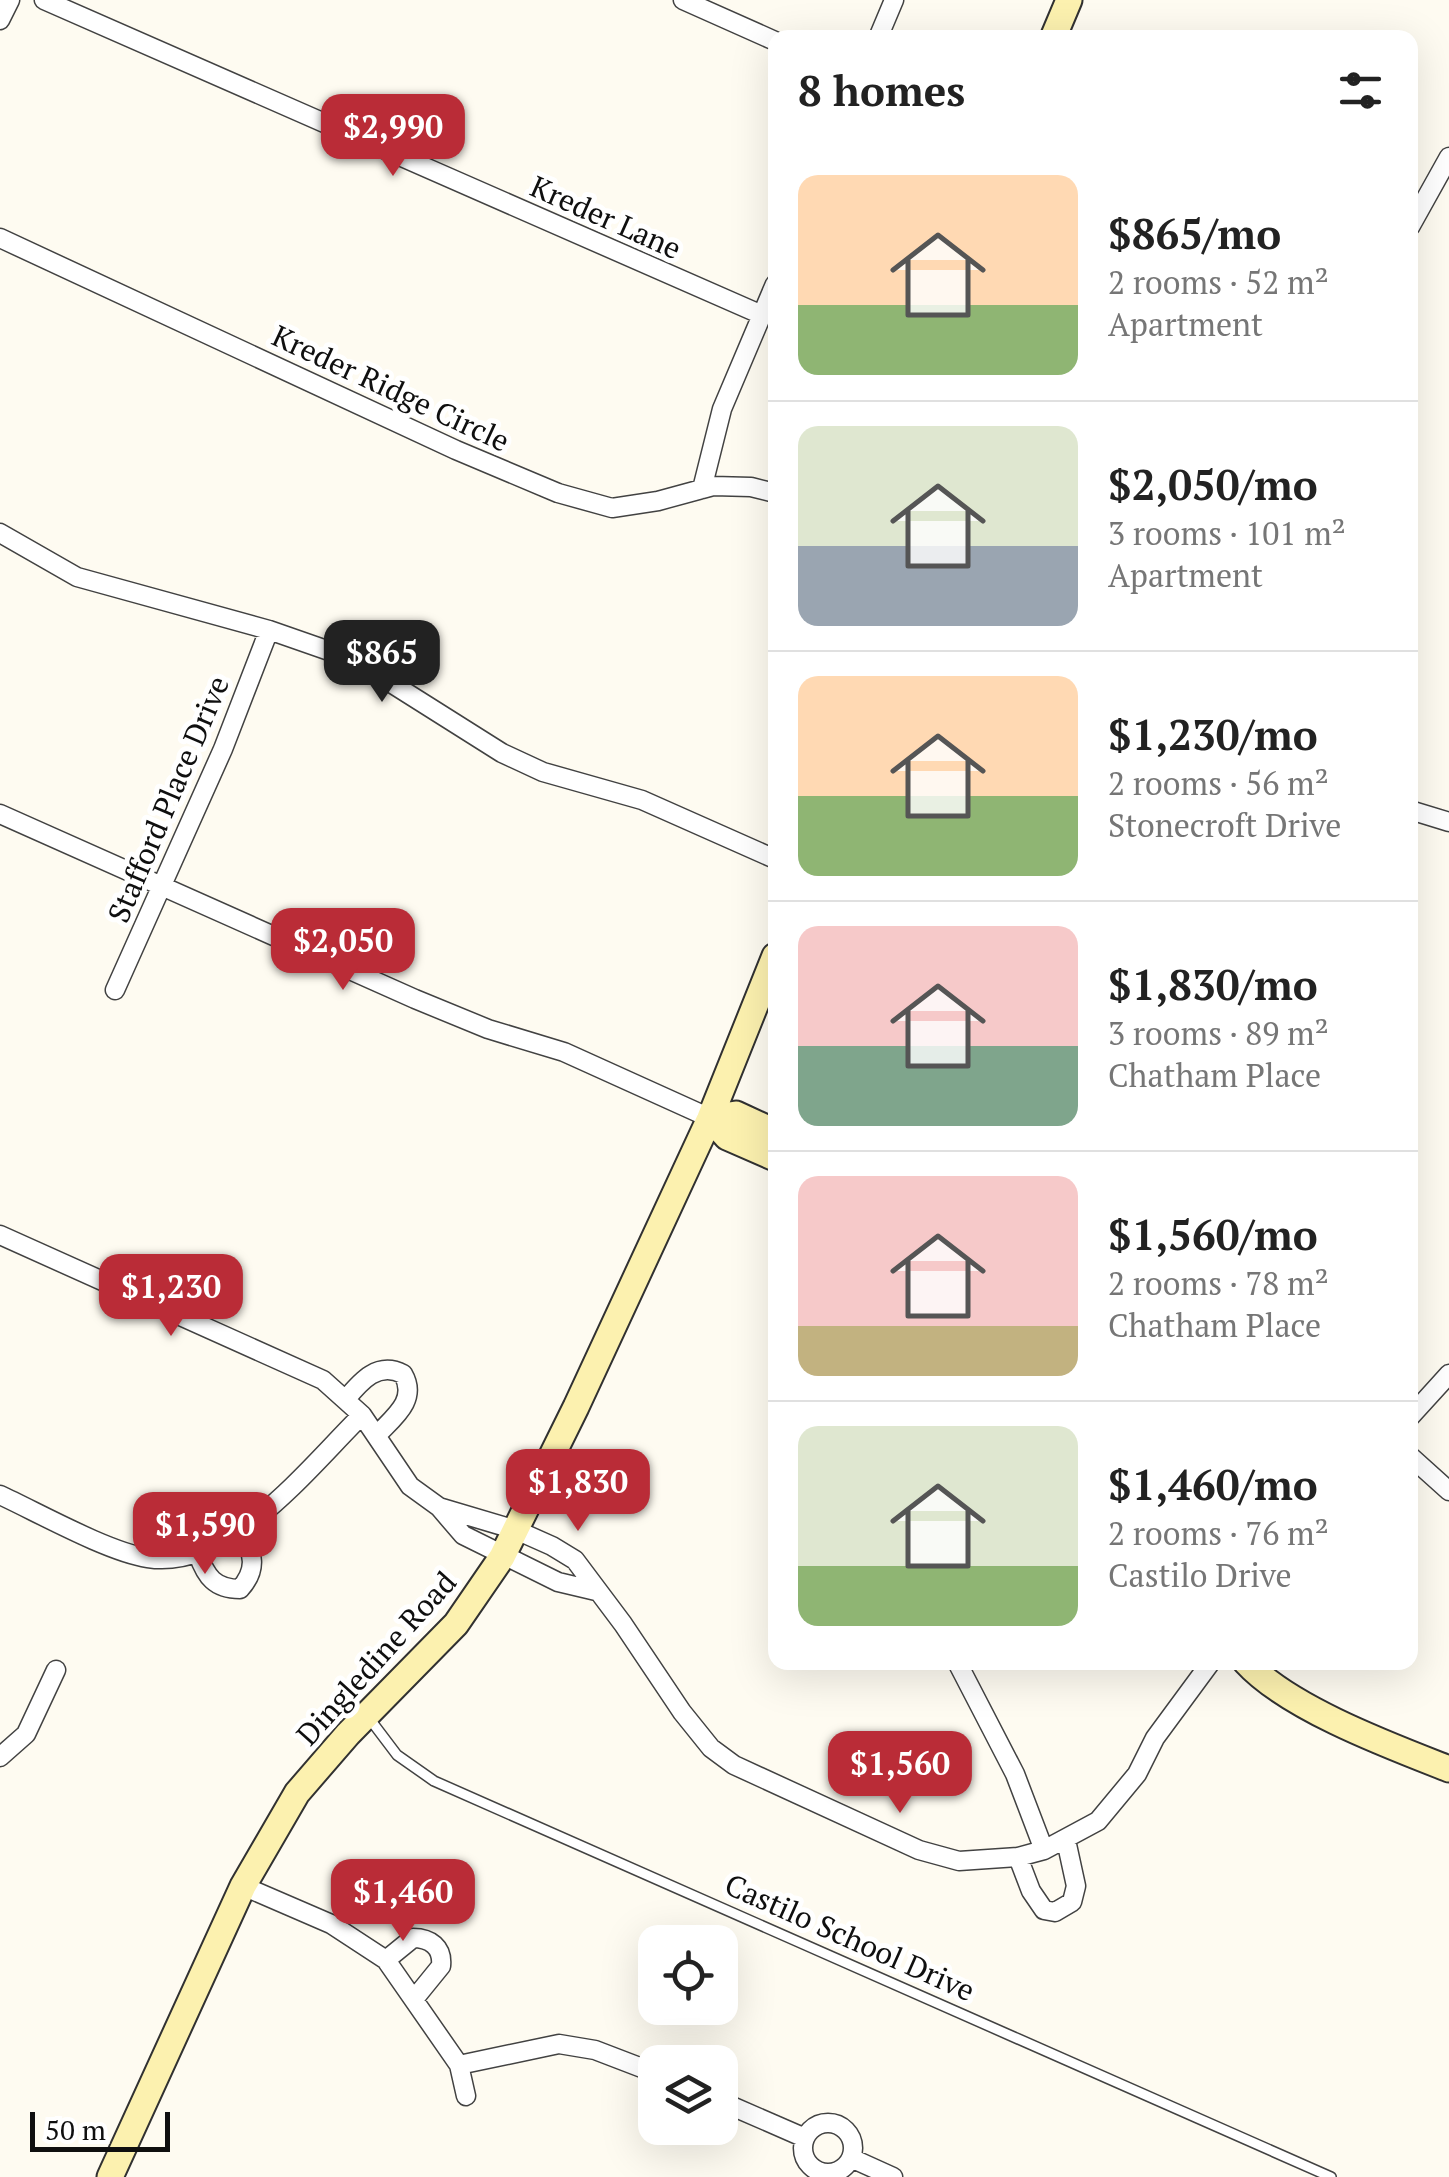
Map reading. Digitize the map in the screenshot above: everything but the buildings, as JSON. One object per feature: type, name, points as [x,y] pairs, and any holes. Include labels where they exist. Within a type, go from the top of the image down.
[{"type":"street","points":[[0,20],[10,0]]},
{"type":"street","name":"Kreder Lane","points":[[44,0],[762,315]]},
{"type":"street","points":[[682,0],[768,38]]},
{"type":"street","points":[[881,30],[894,0]]},
{"type":"street","points":[[1056,30],[1069,0]]},
{"type":"street","points":[[1418,213],[1449,157]]},
{"type":"street","name":"Kreder Ridge Circle","points":[[0,238],[456,450],[558,493],[612,508],[702,489],[768,491]]},
{"type":"street","points":[[702,489],[722,410],[768,301]]},
{"type":"street","points":[[0,533],[76,577],[316,646],[372,671],[485,744],[542,772],[642,800],[768,856]]},
{"type":"street","name":"Stafford Place Drive","points":[[115,990],[223,748],[269,630]]},
{"type":"street","points":[[1418,812],[1449,822]]},
{"type":"street","points":[[0,814],[160,888],[488,1029],[582,1059],[710,1118],[727,1137],[768,1155]]},
{"type":"street","name":"Dingledine Road","points":[[110,2177],[243,1886],[297,1793],[348,1734],[456,1624],[502,1557],[710,1118],[768,973]]},
{"type":"street","points":[[710,1118],[736,1114],[768,1129]]},
{"type":"street","points":[[0,1235],[323,1380],[362,1415],[410,1486],[438,1507],[463,1535],[558,1582],[596,1591]]},
{"type":"street","points":[[346,1400],[374,1372],[392,1368],[403,1374],[408,1382],[406,1405],[377,1435]]},
{"type":"street","points":[[1418,1408],[1449,1374]]},
{"type":"street","points":[[0,1495],[144,1558],[165,1560],[198,1554],[242,1531],[362,1415]]},
{"type":"street","points":[[1418,1463],[1449,1491]]},
{"type":"street","points":[[438,1507],[516,1530],[574,1560],[691,1724],[711,1748],[734,1765],[919,1850],[959,1862],[1018,1857],[1044,1850],[1098,1821],[1138,1774],[1155,1738],[1206,1670]]},
{"type":"street","points":[[198,1554],[209,1579],[228,1589],[240,1589],[251,1577],[254,1564],[242,1531]]},
{"type":"street","points":[[0,1757],[26,1734],[56,1670]]},
{"type":"street","points":[[961,1670],[1015,1774],[1044,1850]]},
{"type":"street","points":[[1254,1670],[1264,1680],[1352,1730],[1449,1769]]},
{"type":"street","points":[[1018,1857],[1044,1910],[1055,1912],[1072,1902],[1076,1886],[1066,1840]]},
{"type":"street","points":[[243,1886],[331,1924],[386,1960],[458,2065],[466,2096]]},
{"type":"street","points":[[386,1960],[413,1938],[432,1942],[440,1951],[441,1966],[415,1998]]},
{"type":"street","points":[[458,2065],[558,2044],[594,2050],[638,2067]]},
{"type":"street","points":[[738,2109],[805,2138]]},
{"type":"street","points":[[817,2125],[840,2126],[851,2138],[851,2158],[836,2172],[819,2171],[806,2160],[805,2138],[817,2125]]},
{"type":"street","points":[[851,2158],[894,2177]]},
{"type":"lane","name":"Castilo School Drive","points":[[368,1716],[397,1755],[434,1781],[1331,2177]]}]
